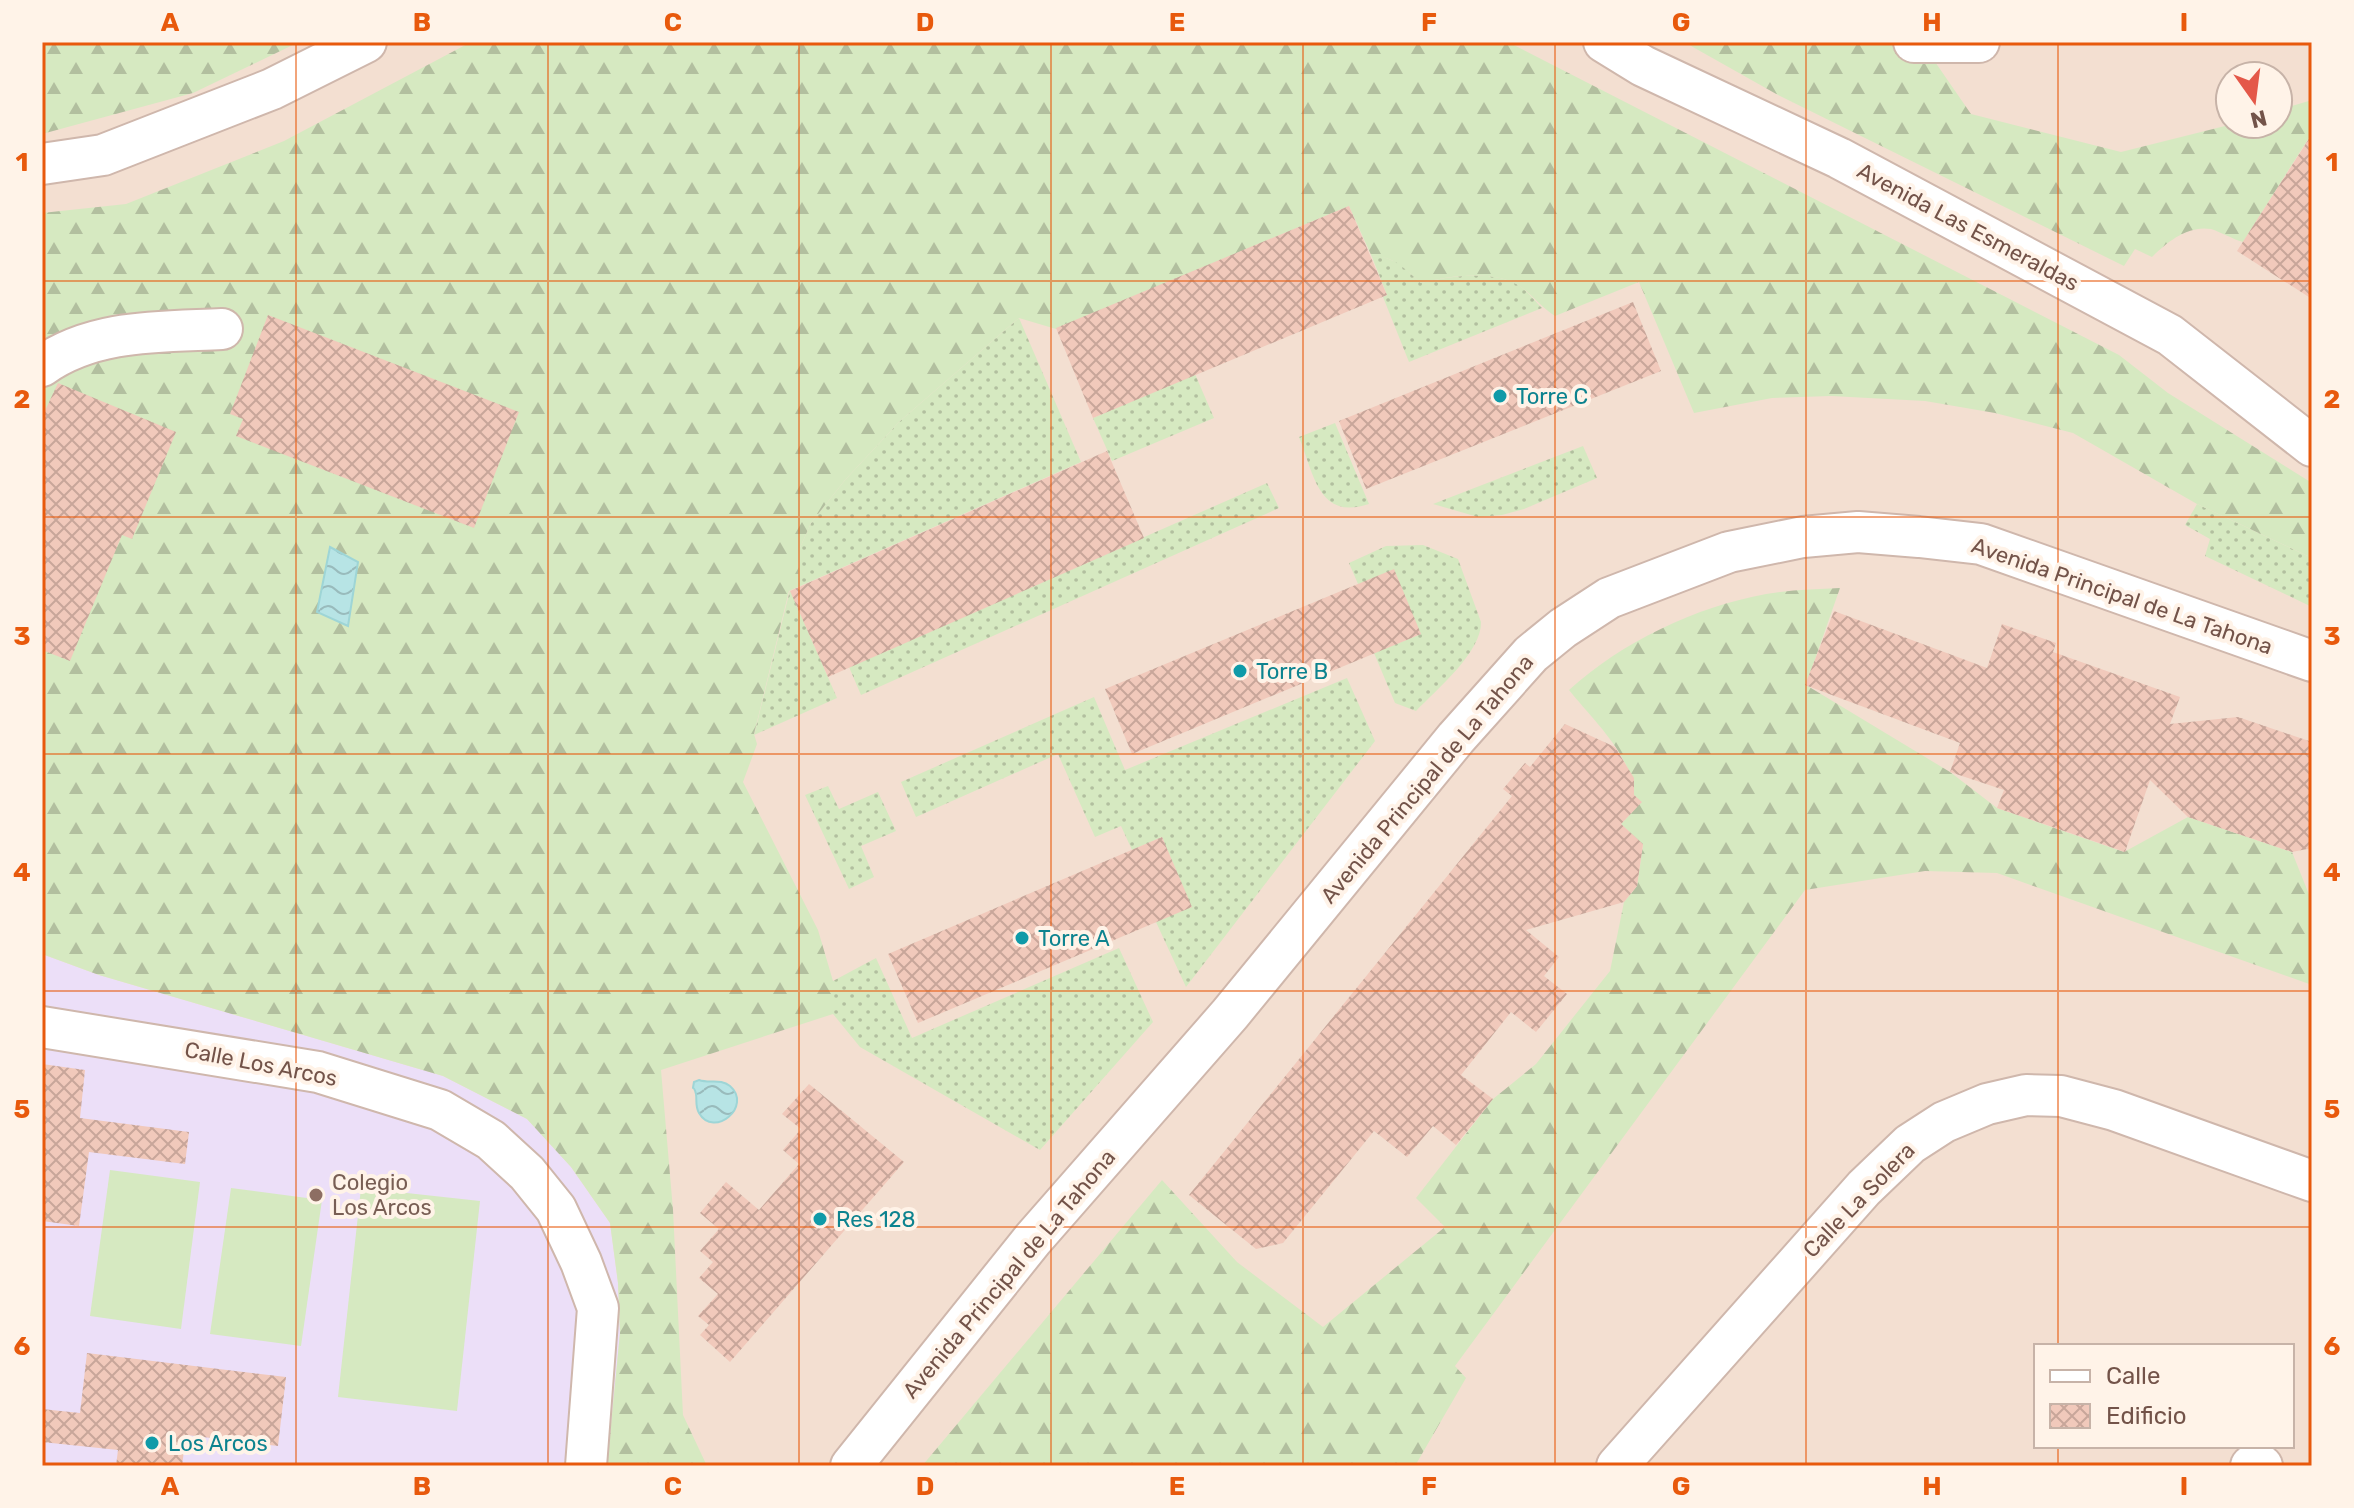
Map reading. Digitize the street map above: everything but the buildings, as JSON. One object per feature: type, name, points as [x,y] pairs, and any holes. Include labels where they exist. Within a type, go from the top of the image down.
[{"type":"street","points":[[42,164],[103,155],[272,89],[366,42]]},
{"type":"street","name":"Avenida Las Esmeraldas","points":[[1604,42],[1643,66],[1839,158],[2170,335],[2312,446]]},
{"type":"street","points":[[1914,42],[1979,42]]},
{"type":"street","points":[[42,366],[60,353],[119,334],[222,329]]},
{"type":"street","name":"Avenida Principal de La Tahona","points":[[851,1466],[1033,1239],[1230,1014],[1456,738],[1531,654],[1563,628],[1609,598],[1678,569],[1744,549],[1803,537],[1858,532],[1919,537],[1981,544],[2312,661]]},
{"type":"street","name":"Calle Los Arcos","points":[[42,1027],[318,1072],[440,1110],[491,1140],[527,1173],[556,1209],[598,1308],[586,1466]]},
{"type":"street","name":"Calle La Solera","points":[[1617,1466],[1864,1188],[1910,1144],[1944,1122],[1973,1110],[2026,1095],[2061,1096],[2114,1110],[2312,1181]]},
{"type":"street","points":[[2251,1466],[2262,1466]]},
{"type":"shaded area","points":[[42,42],[2312,42],[2312,1466],[42,1466]]},
{"type":"shaded area","name":"Colegio Los Arcos","points":[[42,954],[99,975],[443,1076],[527,1119],[571,1167],[610,1223],[618,1283],[620,1333],[607,1466],[42,1466]]},
{"type":"green space","points":[[42,42],[299,42],[193,93],[42,134]]},
{"type":"green space","points":[[471,42],[1508,42],[2119,355],[2168,393],[2312,483],[2312,558],[2197,504],[2073,433],[1995,413],[1925,401],[1831,396],[1772,398],[1694,413],[1639,282],[1555,316],[1521,287],[1498,278],[1458,276],[1421,283],[1393,261],[1372,257],[1349,206],[1056,329],[1019,318],[900,421],[845,480],[811,523],[799,550],[798,587],[789,591],[754,734],[757,744],[743,782],[818,930],[833,981],[833,1014],[661,1070],[673,1210],[683,1415],[707,1466],[607,1466],[620,1333],[618,1283],[610,1223],[571,1167],[527,1119],[443,1076],[99,975],[42,954],[42,213],[126,204],[284,141]]},
{"type":"green space","points":[[1684,42],[1922,43],[1971,114],[2121,152],[2214,129],[2214,140],[2294,140],[2294,105],[2312,100],[2312,133],[2243,242],[2202,228],[2171,240],[2152,257],[2135,249],[2124,266],[1778,95]]},
{"type":"green space","points":[[1381,256],[1399,263],[1421,283],[1444,278],[1497,277],[1523,288],[1542,308],[1409,362],[1383,297],[1387,295],[1372,257]]},
{"type":"green space","points":[[1019,318],[1081,462],[798,587],[799,550],[811,523],[845,480],[900,421]]},
{"type":"green space","points":[[1195,374],[1214,418],[1112,461],[1093,418]]},
{"type":"green space","points":[[1335,423],[1369,504],[1352,508],[1339,506],[1328,500],[1314,479],[1299,437]]},
{"type":"green space","points":[[1583,446],[1597,478],[1524,509],[1478,517],[1433,504]]},
{"type":"green space","points":[[1267,483],[1279,508],[861,695],[849,667]]},
{"type":"green space","points":[[2197,504],[2312,558],[2312,607],[2205,556],[2210,539],[2185,525]]},
{"type":"green space","points":[[1423,545],[1458,559],[1481,622],[1474,646],[1466,658],[1416,711],[1395,703],[1374,653],[1421,634],[1358,584],[1349,563],[1386,546]]},
{"type":"green space","points":[[1840,588],[1806,685],[1950,772],[1997,808],[2124,852],[2188,817],[2292,852],[2312,902],[2312,985],[1997,873],[1925,871],[1805,890],[1455,1366],[1466,1378],[1415,1466],[922,1466],[1162,1180],[1237,1262],[1323,1327],[1445,1227],[1416,1198],[1493,1099],[1536,1064],[1610,971],[1624,902],[1637,886],[1643,845],[1621,824],[1641,802],[1634,795],[1632,780],[1619,752],[1569,690],[1636,642],[1686,617],[1766,594]]},
{"type":"green space","points":[[790,590],[837,698],[754,735]]},
{"type":"green space","points":[[1347,678],[1375,741],[1186,987],[1156,922],[1191,906],[1162,837],[1132,850],[1121,826],[1095,837],[1058,754],[916,817],[901,782],[1094,697],[1125,770]]},
{"type":"green space","points":[[828,786],[839,809],[878,792],[896,831],[861,846],[874,877],[849,889],[805,795]]},
{"type":"green space","points":[[1119,948],[1153,1022],[1040,1150],[860,1047],[833,1014],[833,981],[876,958],[912,1038]]},
{"type":"green space","points":[[110,1170],[200,1182],[181,1329],[90,1316]]},
{"type":"green space","points":[[231,1188],[322,1200],[301,1346],[210,1334]]},
{"type":"green space","points":[[361,1188],[480,1201],[457,1411],[338,1397]]},
{"type":"water","points":[[330,547],[358,562],[348,626],[317,612]]},
{"type":"water","points":[[694,1082],[722,1082],[730,1086],[737,1102],[729,1117],[713,1123],[699,1113],[693,1088]]},
{"type":"place","name":"Torre C","points":[[1500,396]]},
{"type":"place","name":"Torre B","points":[[1240,671]]},
{"type":"place","name":"Torre A","points":[[1022,938]]},
{"type":"place","name":"Colegio Los Arcos","points":[[316,1195]]},
{"type":"place","name":"Res 128","points":[[820,1219]]},
{"type":"place","name":"Los Arcos","points":[[152,1443]]}]
